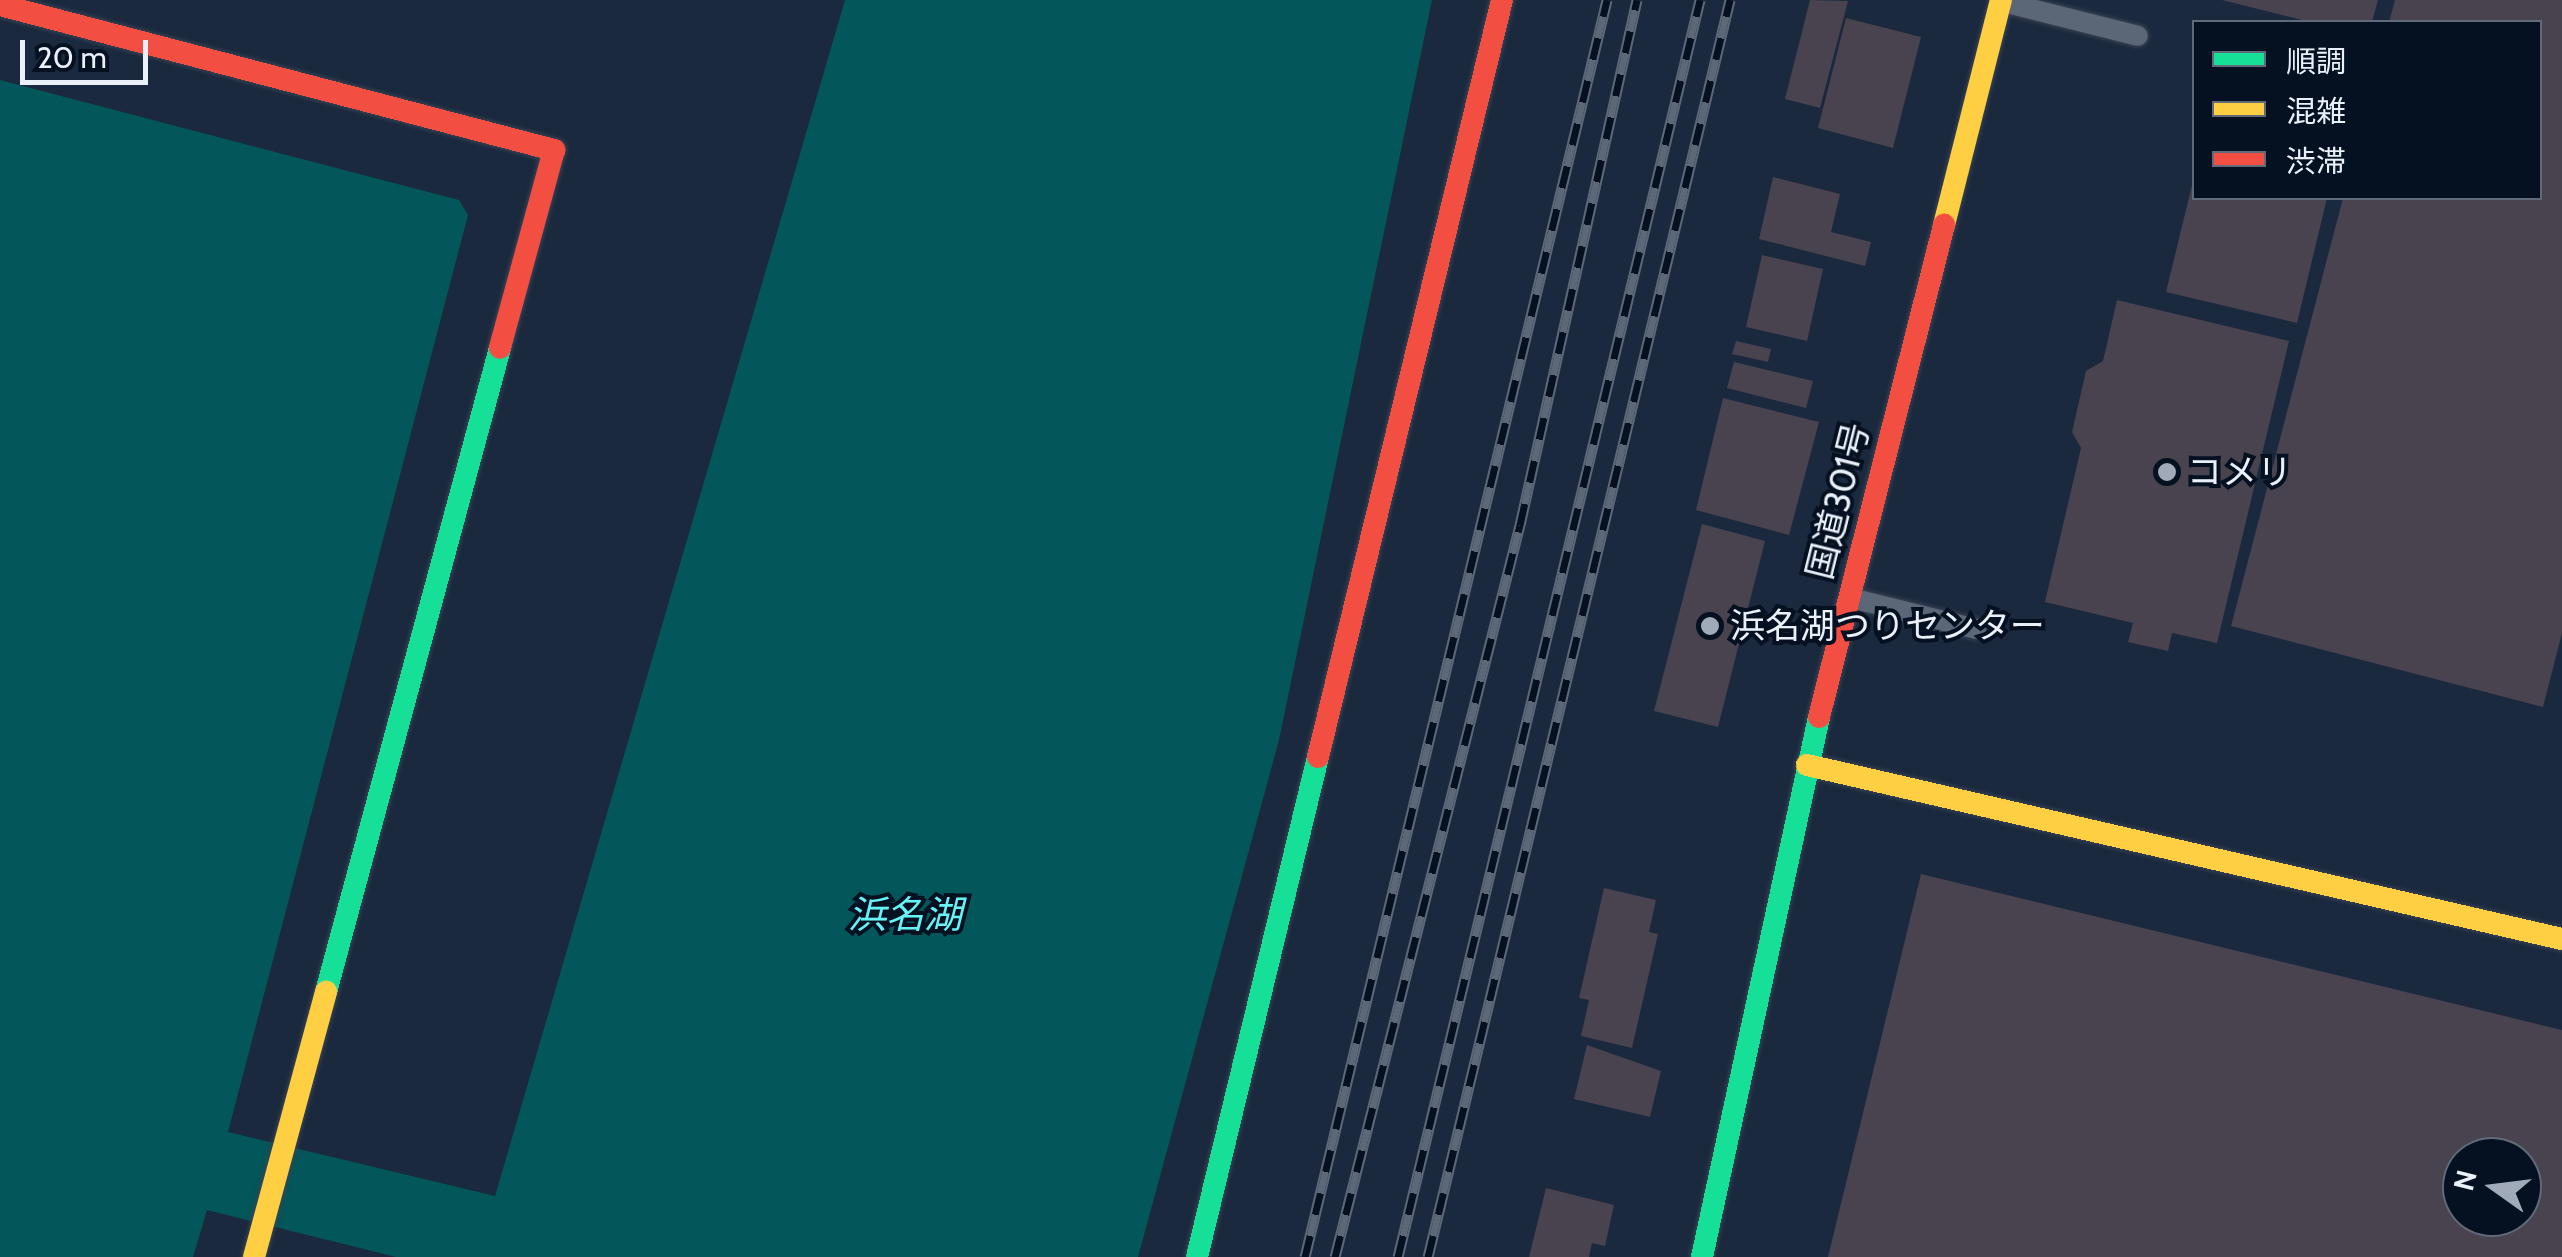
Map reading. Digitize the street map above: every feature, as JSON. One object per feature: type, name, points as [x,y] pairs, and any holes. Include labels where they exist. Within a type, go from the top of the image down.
[{"type":"main road","points":[[1197,1257],[1502,0]]},
{"type":"main road","name":"国道301号","points":[[1702,1257],[1807,765],[2001,1]]},
{"type":"main road","points":[[0,5],[554,150],[254,1257]]},
{"type":"main road","points":[[1807,765],[2562,938]]},
{"type":"lane","points":[[2001,1],[2138,36]]},
{"type":"lane","points":[[1850,598],[1976,629]]},
{"type":"water","name":"浜名湖","points":[[845,0],[1432,0],[1279,740],[1138,1257],[396,1257],[207,1210],[193,1257],[0,1257],[0,80],[459,200],[468,215],[228,1132],[495,1196]]},
{"type":"building","points":[[1810,0],[1848,1],[1820,108],[1785,99]]},
{"type":"building","points":[[2222,0],[2378,0],[2373,20],[2302,20]]},
{"type":"building","points":[[2395,0],[2562,0],[2562,633],[2543,707],[2231,626],[2342,200],[2542,200],[2542,20],[2390,20]]},
{"type":"building","points":[[1846,18],[1921,37],[1893,148],[1818,128]]},
{"type":"building","points":[[1773,177],[1840,194],[1831,232],[1871,242],[1865,266],[1759,239]]},
{"type":"building","points":[[2192,185],[2192,200],[2327,200],[2297,323],[2166,292]]},
{"type":"building","points":[[1762,255],[1823,269],[1807,341],[1746,327]]},
{"type":"building","points":[[2117,300],[2289,341],[2217,643],[2172,633],[2168,651],[2128,642],[2133,623],[2045,602],[2081,448],[2072,432],[2086,371],[2103,361]]},
{"type":"building","points":[[1736,341],[1771,349],[1768,362],[1732,354]]},
{"type":"building","points":[[1734,362],[1813,381],[1806,408],[1727,388]]},
{"type":"building","points":[[1723,398],[1819,422],[1789,535],[1696,510]]},
{"type":"building","name":"浜名湖つりセンター","points":[[1702,524],[1765,541],[1718,727],[1654,711]]},
{"type":"building","points":[[1921,874],[2562,1030],[2562,1257],[1828,1257]]},
{"type":"building","points":[[1604,888],[1656,900],[1649,932],[1658,934],[1632,1048],[1581,1036],[1589,1000],[1579,998]]},
{"type":"building","points":[[1587,1045],[1661,1071],[1650,1117],[1574,1099]]},
{"type":"building","points":[[1546,1188],[1614,1205],[1605,1246],[1592,1243],[1589,1257],[1529,1257]]},
{"type":"railway","points":[[1305,1257],[1607,0]]},
{"type":"railway","points":[[1335,1257],[1520,525],[1637,0]]},
{"type":"railway","points":[[1398,1257],[1700,0]]},
{"type":"railway","points":[[1428,1257],[1730,0]]},
{"type":"traffic: fast","points":[[326,992],[500,348]]},
{"type":"traffic: fast","points":[[1702,1257],[1819,717]]},
{"type":"traffic: fast","points":[[1197,1257],[1318,757]]},
{"type":"traffic: slow","points":[[1944,225],[2001,0]]},
{"type":"traffic: slow","points":[[1807,765],[2562,939]]},
{"type":"traffic: slow","points":[[254,1257],[326,992]]},
{"type":"traffic: jam","points":[[1318,757],[1502,0]]},
{"type":"traffic: jam","points":[[0,5],[554,150],[500,348]]},
{"type":"traffic: jam","points":[[1819,717],[1944,225]]},
{"type":"place","name":"コメリ","points":[[2167,472]]},
{"type":"place","name":"浜名湖つりセンター","points":[[1710,626]]}]
